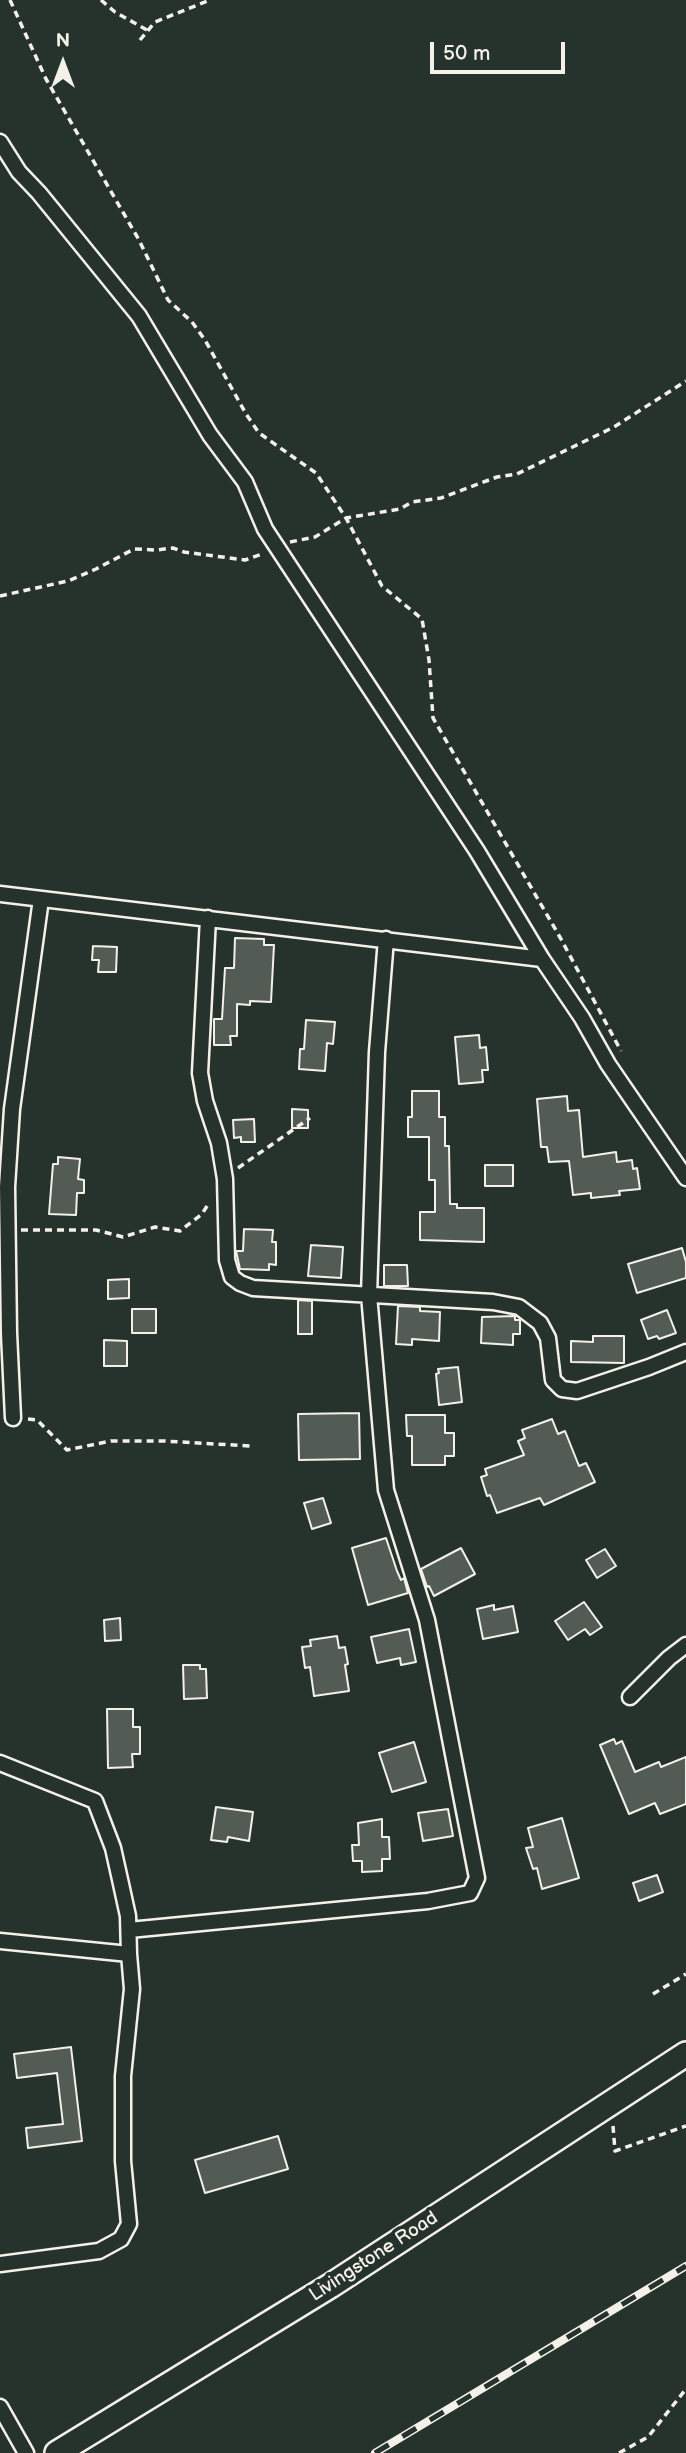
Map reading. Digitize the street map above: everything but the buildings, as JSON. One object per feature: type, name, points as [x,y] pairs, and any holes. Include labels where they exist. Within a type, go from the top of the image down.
[{"type":"highway","name":"Livingstone Road","points":[[57,2453],[330,2286],[686,2054]]},
{"type":"street","points":[[0,142],[19,172],[139,316],[210,436],[245,482],[265,529],[477,851],[608,1064],[686,1178]]},
{"type":"street","points":[[0,894],[542,959]]},
{"type":"street","points":[[13,1418],[7,1187],[12,1109],[41,899]]},
{"type":"street","points":[[208,918],[200,1073],[205,1101],[219,1143],[225,1179],[227,1260],[232,1277],[253,1288],[493,1302],[519,1307],[540,1323],[544,1330],[548,1338],[553,1380],[562,1389],[577,1391],[686,1352]]},
{"type":"street","points":[[129,1930],[428,1901],[470,1893],[477,1878],[427,1620],[386,1490],[369,1295],[377,1052],[386,939]]},
{"type":"street","points":[[630,1697],[686,1645]]},
{"type":"street","points":[[0,1763],[95,1801],[113,1848],[128,1916],[132,1989],[123,2076],[123,2161],[129,2224],[121,2239],[99,2250],[0,2264]]},
{"type":"street","points":[[0,1941],[129,1954]]},
{"type":"street","points":[[0,2407],[26,2453]]},
{"type":"path","points":[[10,0],[46,79],[139,240],[168,300],[205,340],[259,433],[316,473],[346,518],[382,586],[422,619],[429,660],[432,718],[561,939],[624,1057]]},
{"type":"path","points":[[101,0],[115,12],[147,30]]},
{"type":"path","points":[[140,40],[155,22],[210,0]]},
{"type":"path","points":[[0,596],[68,581],[134,549],[173,548],[184,552],[245,560],[270,550],[280,550],[285,542],[315,537],[346,518],[400,509],[412,502],[441,498],[497,477],[517,474],[614,428],[686,381]]},
{"type":"path","points":[[8,1251],[19,1230],[96,1230],[123,1237],[155,1227],[180,1231],[202,1214],[225,1179],[310,1118]]},
{"type":"path","points":[[13,1418],[37,1420],[67,1450],[111,1441],[250,1446]]},
{"type":"path","points":[[653,1994],[686,1974]]},
{"type":"path","points":[[611,2103],[615,2151],[686,2126]]},
{"type":"path","points":[[619,2453],[648,2437],[686,2389]]},
{"type":"railway","points":[[375,2453],[686,2266]]}]
